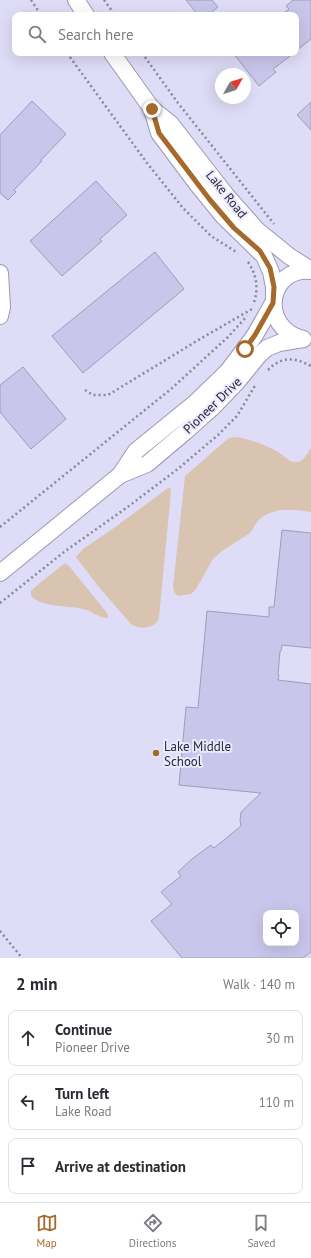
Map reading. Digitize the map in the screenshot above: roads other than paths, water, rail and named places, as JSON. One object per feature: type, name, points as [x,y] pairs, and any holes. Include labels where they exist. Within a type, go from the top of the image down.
[{"type":"street","points":[[76,0],[84,12]]},
{"type":"street","name":"Lake Road","points":[[114,56],[152,109],[170,123],[226,195],[257,230],[289,256],[311,271]]},
{"type":"street","name":"Lake Road","points":[[152,109],[159,133],[197,184],[227,220],[264,256],[271,272],[277,320],[282,328],[295,337],[307,341]]},
{"type":"street","name":"Pioneer Drive","points":[[120,475],[136,451],[195,403],[228,371],[255,335],[274,300],[277,290],[286,278],[298,272],[311,271]]},
{"type":"street","points":[[0,273],[2,307],[0,316]]},
{"type":"street","name":"Pioneer Drive","points":[[0,573],[120,475],[146,464],[200,420],[226,394],[259,355],[267,348],[283,342],[307,341]]},
{"type":"place","name":"Lake Middle School","points":[[156,753]]}]
